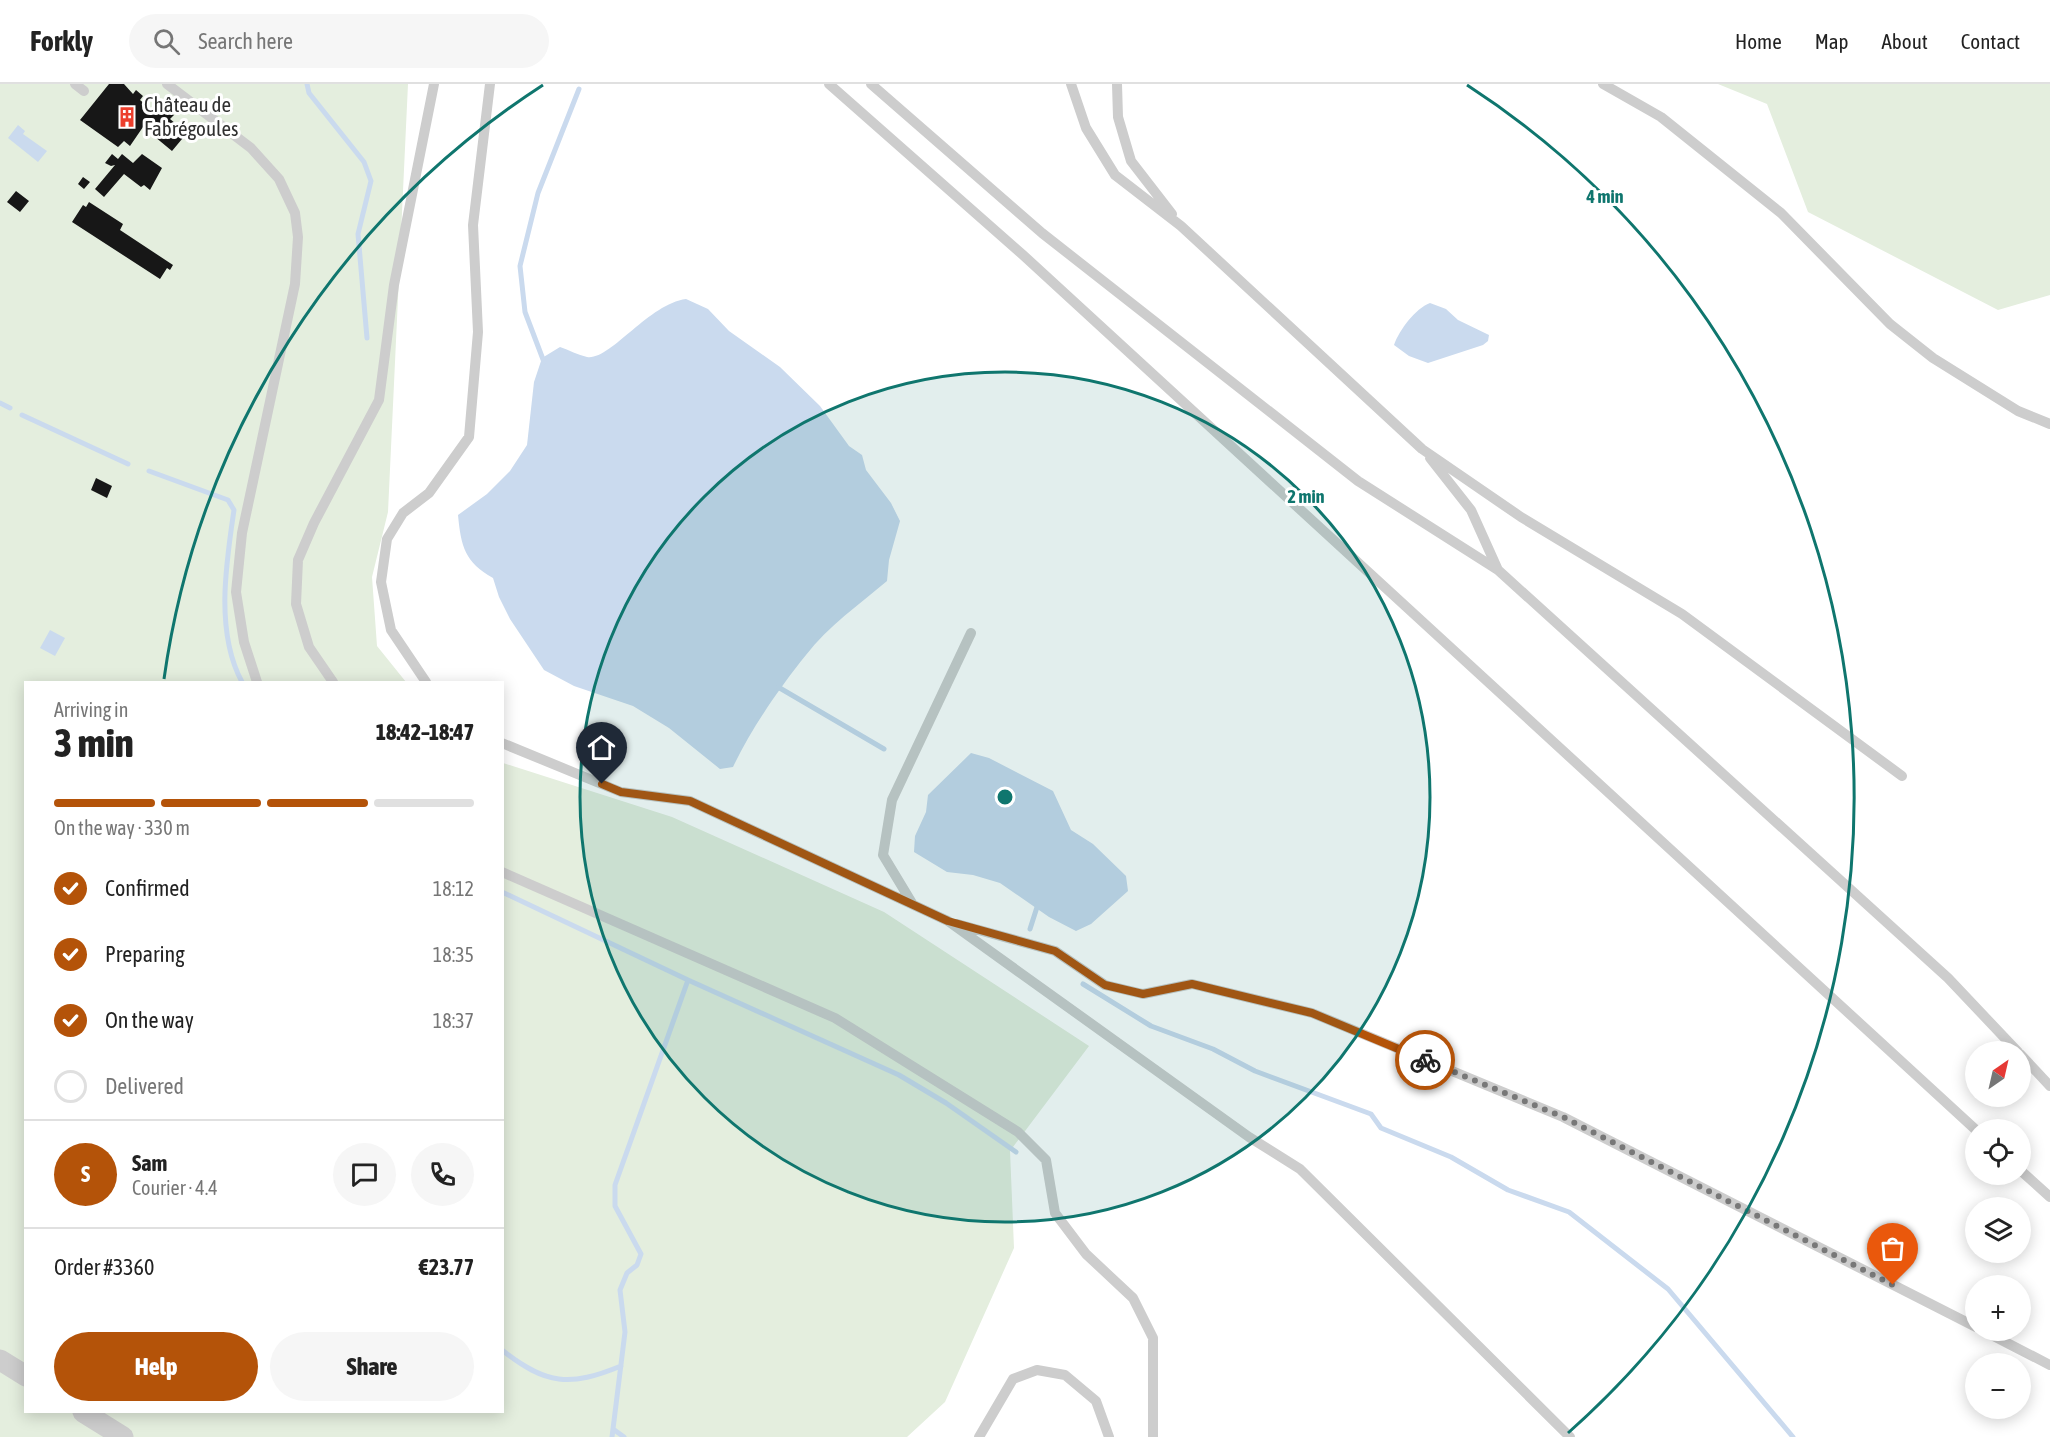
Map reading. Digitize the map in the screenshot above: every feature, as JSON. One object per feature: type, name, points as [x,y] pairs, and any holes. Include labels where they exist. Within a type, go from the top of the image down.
[{"type":"street","points":[[0,1360],[24,1375]]},
{"type":"street","points":[[85,1413],[123,1437]]},
{"type":"lane","points":[[75,84],[84,91]]},
{"type":"lane","points":[[167,84],[251,148],[279,179],[296,221],[298,237],[295,284],[242,533],[236,592],[244,642],[257,681]]},
{"type":"lane","points":[[332,681],[309,647],[296,604],[298,560],[314,523],[379,400],[394,285],[434,84]]},
{"type":"lane","points":[[425,681],[391,630],[381,582],[387,539],[403,513],[429,493],[469,437],[478,332],[473,225],[490,84]]},
{"type":"lane","points":[[829,84],[1023,255],[1965,1120]]},
{"type":"lane","points":[[871,84],[1042,233],[1358,481],[1498,570],[1948,978],[2008,1041]]},
{"type":"lane","points":[[1071,84],[1086,128],[1114,175],[1181,226],[1422,449],[1521,517],[1682,614],[1902,776]]},
{"type":"lane","points":[[1117,84],[1118,117],[1131,161],[1181,226]]},
{"type":"lane","points":[[1603,84],[1661,117],[1781,213],[1890,324],[1933,358],[2018,411],[2050,424]]},
{"type":"lane","points":[[1422,449],[1471,510],[1498,570]]},
{"type":"lane","points":[[912,903],[884,855],[892,800],[971,633]]},
{"type":"lane","points":[[504,744],[621,792],[690,801],[948,921],[1249,1137],[1299,1169],[1570,1437]]},
{"type":"lane","points":[[504,873],[835,1018],[1018,1132],[1046,1160],[1055,1213],[1086,1254],[1133,1298],[1153,1338],[1153,1437]]},
{"type":"lane","points":[[948,921],[1055,951],[1105,985],[1143,994],[1192,984],[1312,1013],[1563,1117],[1965,1321]]},
{"type":"lane","points":[[2031,1066],[2050,1086]]},
{"type":"lane","points":[[2031,1180],[2050,1197]]},
{"type":"lane","points":[[2003,1341],[2050,1365]]},
{"type":"lane","points":[[979,1437],[1013,1378],[1037,1370],[1065,1375],[1096,1401],[1109,1437]]},
{"type":"green space","points":[[0,84],[408,84],[388,512],[372,577],[377,646],[405,681],[24,681],[24,1413],[504,1413],[504,763],[672,817],[884,912],[1089,1046],[1010,1151],[1014,1248],[945,1402],[907,1437],[0,1437]]},
{"type":"green space","points":[[1718,84],[2050,84],[2050,295],[1998,310],[1808,212],[1767,104]]},
{"type":"water","points":[[18,125],[25,131],[23,134],[47,151],[38,162],[8,138]]},
{"type":"water","points":[[686,299],[708,309],[729,331],[780,367],[820,406],[849,446],[862,455],[866,470],[891,503],[900,521],[889,560],[887,581],[815,644],[766,709],[733,767],[720,769],[669,728],[633,706],[574,686],[544,670],[510,619],[493,578],[476,566],[466,552],[458,515],[487,494],[510,471],[527,445],[534,382],[542,358],[560,347],[587,357],[596,356],[658,311],[672,303]]},
{"type":"water","points":[[1430,303],[1446,309],[1458,320],[1489,335],[1488,341],[1483,345],[1428,363],[1409,356],[1394,345],[1409,320]]},
{"type":"water","points":[[50,630],[65,638],[55,656],[40,648]]},
{"type":"water","points":[[971,753],[989,758],[1053,791],[1071,830],[1093,844],[1126,876],[1128,891],[1091,924],[1076,931],[1049,917],[1000,883],[973,875],[947,872],[914,852],[915,836],[926,812],[928,795]]},
{"type":"building","name":"Château de Fabrégoules","points":[[109,84],[124,84],[133,94],[136,90],[143,96],[140,100],[157,114],[164,107],[174,115],[170,119],[187,133],[172,151],[143,127],[130,146],[124,141],[118,147],[80,120]]},
{"type":"building","points":[[112,154],[118,159],[122,154],[133,163],[142,154],[162,168],[150,190],[144,185],[141,187],[124,174],[104,197],[95,189],[115,165],[105,163]]},
{"type":"building","points":[[83,177],[90,182],[84,189],[78,184]]},
{"type":"building","points":[[16,191],[29,201],[20,212],[7,202]]},
{"type":"building","points":[[89,202],[123,224],[120,230],[173,265],[170,270],[167,268],[160,279],[72,222],[83,205],[86,207]]},
{"type":"building","points":[[96,478],[112,486],[107,498],[91,490]]},
{"type":"waterway","points":[[307,84],[309,93],[364,162],[371,181],[358,234],[367,338]]},
{"type":"waterway","points":[[544,362],[525,312],[520,266],[538,193],[579,89]]},
{"type":"waterway","points":[[0,403],[10,408]]},
{"type":"waterway","points":[[22,415],[128,464]]},
{"type":"waterway","points":[[149,471],[228,500],[234,510],[226,575],[225,620],[228,642],[242,681]]},
{"type":"waterway","points":[[778,687],[884,749]]},
{"type":"waterway","points":[[504,893],[688,980],[615,1185],[615,1206],[641,1254],[637,1265],[627,1273],[620,1290],[625,1332],[612,1437]]},
{"type":"waterway","points":[[1030,929],[1038,904]]},
{"type":"waterway","points":[[688,980],[899,1075],[946,1103],[1016,1152]]},
{"type":"waterway","points":[[1083,984],[1151,1026],[1213,1049],[1255,1071],[1371,1114],[1381,1128],[1451,1157],[1508,1190],[1569,1212],[1668,1289],[1793,1437]]},
{"type":"waterway","points":[[504,1352],[532,1370],[559,1379],[587,1377],[621,1366]]},
{"type":"waterway","points":[[613,1429],[624,1437]]},
{"type":"way so far","points":[[1425,1060],[1563,1117],[1893,1285]]},
{"type":"place","name":"Château de Fabrégoules","points":[[127,117]]},
{"type":"route","points":[[602,784],[621,792],[690,801],[948,921],[1055,951],[1105,985],[1143,994],[1192,984],[1312,1013],[1425,1060]]}]
